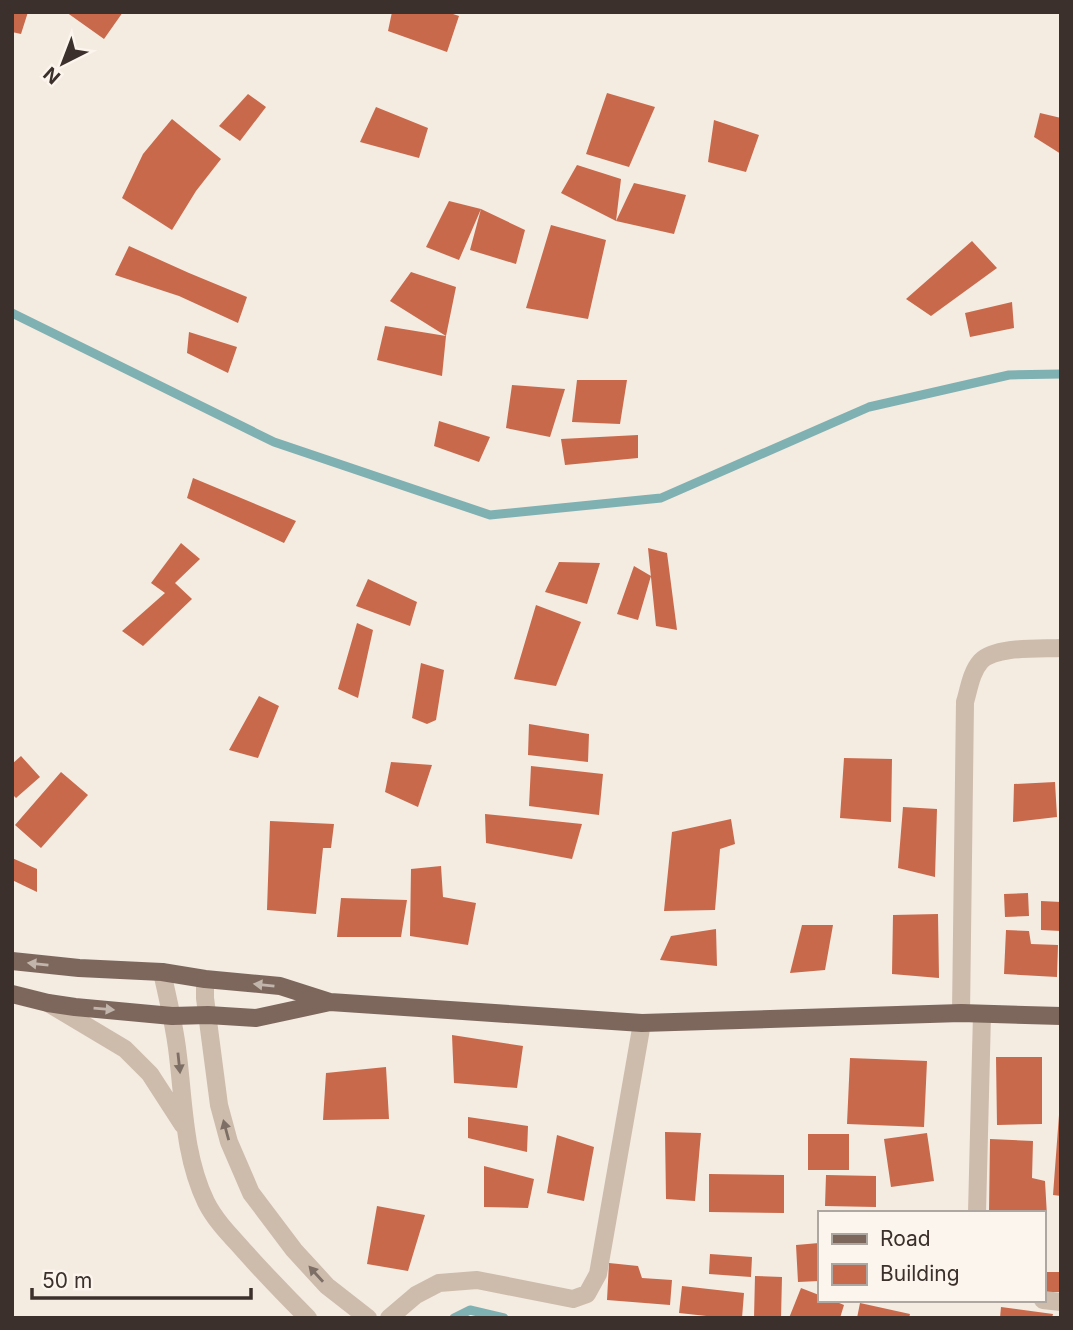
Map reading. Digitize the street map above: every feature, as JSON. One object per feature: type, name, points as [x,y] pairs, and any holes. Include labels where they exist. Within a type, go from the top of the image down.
[{"type":"main road","points":[[12,961],[162,972],[280,986],[330,1002],[642,1023],[961,1013],[1061,1016]]},
{"type":"main road","points":[[12,994],[48,1003],[172,1016],[256,1018],[330,1002]]},
{"type":"street","points":[[961,1013],[965,702],[972,677],[981,661],[997,652],[1061,648]]},
{"type":"street","points":[[162,972],[178,1056],[184,1126],[195,1174],[206,1201],[216,1219],[308,1318]]},
{"type":"street","points":[[205,979],[219,1105],[229,1142],[251,1193],[294,1250],[327,1286],[368,1318]]},
{"type":"street","points":[[48,1003],[125,1049],[150,1074],[184,1126]]},
{"type":"street","points":[[977,1211],[982,1014]]},
{"type":"street","points":[[389,1318],[416,1295],[439,1283],[477,1280],[573,1299],[587,1294],[598,1274],[642,1023]]},
{"type":"building","points":[[12,12],[28,12],[21,34],[12,32]]},
{"type":"building","points":[[66,12],[123,12],[104,39]]},
{"type":"building","points":[[392,12],[447,12],[459,16],[447,52],[388,31]]},
{"type":"building","points":[[607,93],[655,107],[629,167],[586,154]]},
{"type":"building","points":[[248,94],[266,107],[240,141],[219,126]]},
{"type":"building","points":[[376,107],[428,128],[419,158],[360,142]]},
{"type":"building","points":[[1040,113],[1061,118],[1061,154],[1034,137]]},
{"type":"building","points":[[172,119],[221,159],[196,191],[172,230],[122,198],[143,154]]},
{"type":"building","points":[[714,120],[759,135],[746,172],[708,162]]},
{"type":"building","points":[[577,165],[621,179],[616,221],[561,193]]},
{"type":"building","points":[[634,183],[686,195],[674,234],[616,221]]},
{"type":"building","points":[[449,201],[481,209],[459,260],[426,247]]},
{"type":"building","points":[[481,209],[525,230],[516,264],[470,250]]},
{"type":"building","points":[[551,225],[606,240],[588,319],[526,308]]},
{"type":"building","points":[[972,241],[997,268],[931,316],[906,299]]},
{"type":"building","points":[[129,246],[247,297],[238,323],[179,296],[115,275]]},
{"type":"building","points":[[411,272],[456,287],[446,336],[390,301]]},
{"type":"building","points":[[1012,302],[1014,328],[970,337],[965,313]]},
{"type":"building","points":[[385,326],[446,336],[442,376],[377,360]]},
{"type":"building","points":[[189,332],[237,347],[228,373],[187,353]]},
{"type":"building","points":[[577,380],[627,380],[620,424],[572,422]]},
{"type":"building","points":[[512,385],[565,389],[550,437],[506,428]]},
{"type":"building","points":[[439,421],[490,437],[479,462],[434,446]]},
{"type":"building","points":[[638,435],[638,458],[565,465],[561,439]]},
{"type":"building","points":[[193,478],[296,521],[284,543],[187,498]]},
{"type":"building","points":[[181,543],[200,559],[175,583],[192,599],[143,646],[122,631],[165,593],[151,583]]},
{"type":"building","points":[[648,548],[667,553],[677,630],[656,626]]},
{"type":"building","points":[[559,562],[600,563],[587,604],[545,592]]},
{"type":"building","points":[[634,566],[651,576],[638,620],[617,614]]},
{"type":"building","points":[[368,579],[417,602],[410,626],[356,606]]},
{"type":"building","points":[[536,605],[581,622],[556,686],[514,679]]},
{"type":"building","points":[[357,623],[373,630],[358,698],[338,689]]},
{"type":"building","points":[[421,663],[444,670],[436,720],[427,724],[412,718]]},
{"type":"building","points":[[259,696],[279,706],[258,758],[229,750]]},
{"type":"building","points":[[529,724],[589,734],[588,762],[528,755]]},
{"type":"building","points":[[21,756],[40,777],[16,798],[12,794],[12,764]]},
{"type":"building","points":[[844,758],[892,759],[891,822],[840,818]]},
{"type":"building","points":[[391,762],[432,765],[418,807],[385,792]]},
{"type":"building","points":[[531,766],[603,774],[599,815],[529,806]]},
{"type":"building","points":[[61,772],[88,795],[41,848],[15,825]]},
{"type":"building","points":[[1055,782],[1057,817],[1013,822],[1014,784]]},
{"type":"building","points":[[903,807],[937,809],[935,877],[898,868]]},
{"type":"building","points":[[485,814],[582,824],[572,859],[486,843]]},
{"type":"building","points":[[731,819],[735,844],[720,849],[715,910],[664,911],[672,832]]},
{"type":"building","points":[[270,821],[334,824],[331,848],[323,848],[316,914],[267,910]]},
{"type":"building","points":[[12,858],[37,869],[37,892],[12,880]]},
{"type":"building","points":[[441,866],[443,897],[476,903],[468,945],[410,936],[411,869]]},
{"type":"building","points":[[1028,893],[1029,916],[1005,917],[1004,894]]},
{"type":"building","points":[[341,898],[407,900],[401,937],[337,937]]},
{"type":"building","points":[[1041,901],[1061,902],[1061,931],[1041,930]]},
{"type":"building","points":[[938,914],[939,978],[892,974],[893,915]]},
{"type":"building","points":[[802,925],[833,925],[825,970],[790,973]]},
{"type":"building","points":[[716,929],[717,966],[660,960],[671,936]]},
{"type":"building","points":[[1006,930],[1029,931],[1031,944],[1058,945],[1057,977],[1004,974]]},
{"type":"building","points":[[452,1035],[523,1046],[517,1088],[454,1083]]},
{"type":"building","points":[[996,1057],[1042,1057],[1042,1124],[997,1125]]},
{"type":"building","points":[[850,1058],[927,1061],[924,1127],[847,1124]]},
{"type":"building","points":[[386,1067],[389,1119],[323,1120],[326,1073]]},
{"type":"building","points":[[1061,1115],[1061,1196],[1053,1195]]},
{"type":"building","points":[[468,1117],[528,1126],[527,1152],[468,1138]]},
{"type":"building","points":[[665,1132],[701,1133],[695,1201],[666,1199]]},
{"type":"building","points":[[927,1133],[934,1181],[891,1187],[884,1139]]},
{"type":"building","points":[[808,1134],[849,1134],[849,1170],[808,1170]]},
{"type":"building","points":[[557,1135],[594,1147],[584,1201],[547,1193]]},
{"type":"building","points":[[990,1139],[1033,1141],[1032,1178],[1045,1181],[1047,1216],[1045,1211],[989,1211]]},
{"type":"building","points":[[484,1166],[534,1179],[528,1208],[484,1207]]},
{"type":"building","points":[[709,1174],[784,1175],[784,1213],[709,1212]]},
{"type":"building","points":[[826,1175],[876,1176],[876,1207],[825,1206]]},
{"type":"building","points":[[377,1206],[425,1215],[408,1271],[367,1264]]},
{"type":"building","points":[[818,1243],[818,1281],[798,1282],[796,1245]]},
{"type":"building","points":[[710,1254],[752,1257],[751,1277],[709,1274]]},
{"type":"building","points":[[609,1263],[638,1266],[642,1278],[672,1280],[670,1305],[607,1300]]},
{"type":"building","points":[[1045,1272],[1061,1272],[1061,1292],[1045,1292]]},
{"type":"building","points":[[755,1276],[782,1277],[781,1318],[754,1318]]},
{"type":"building","points":[[682,1286],[744,1293],[742,1318],[679,1313]]},
{"type":"building","points":[[801,1288],[818,1295],[818,1302],[837,1302],[844,1305],[840,1318],[789,1318]]},
{"type":"building","points":[[860,1303],[910,1314],[909,1318],[857,1318]]},
{"type":"building","points":[[1001,1307],[1053,1314],[1052,1318],[1000,1318]]},
{"type":"waterway","points":[[12,313],[274,442],[490,515],[661,498],[869,407],[1009,375],[1061,374]]},
{"type":"waterway","points":[[454,1318],[470,1310],[504,1318]]}]
